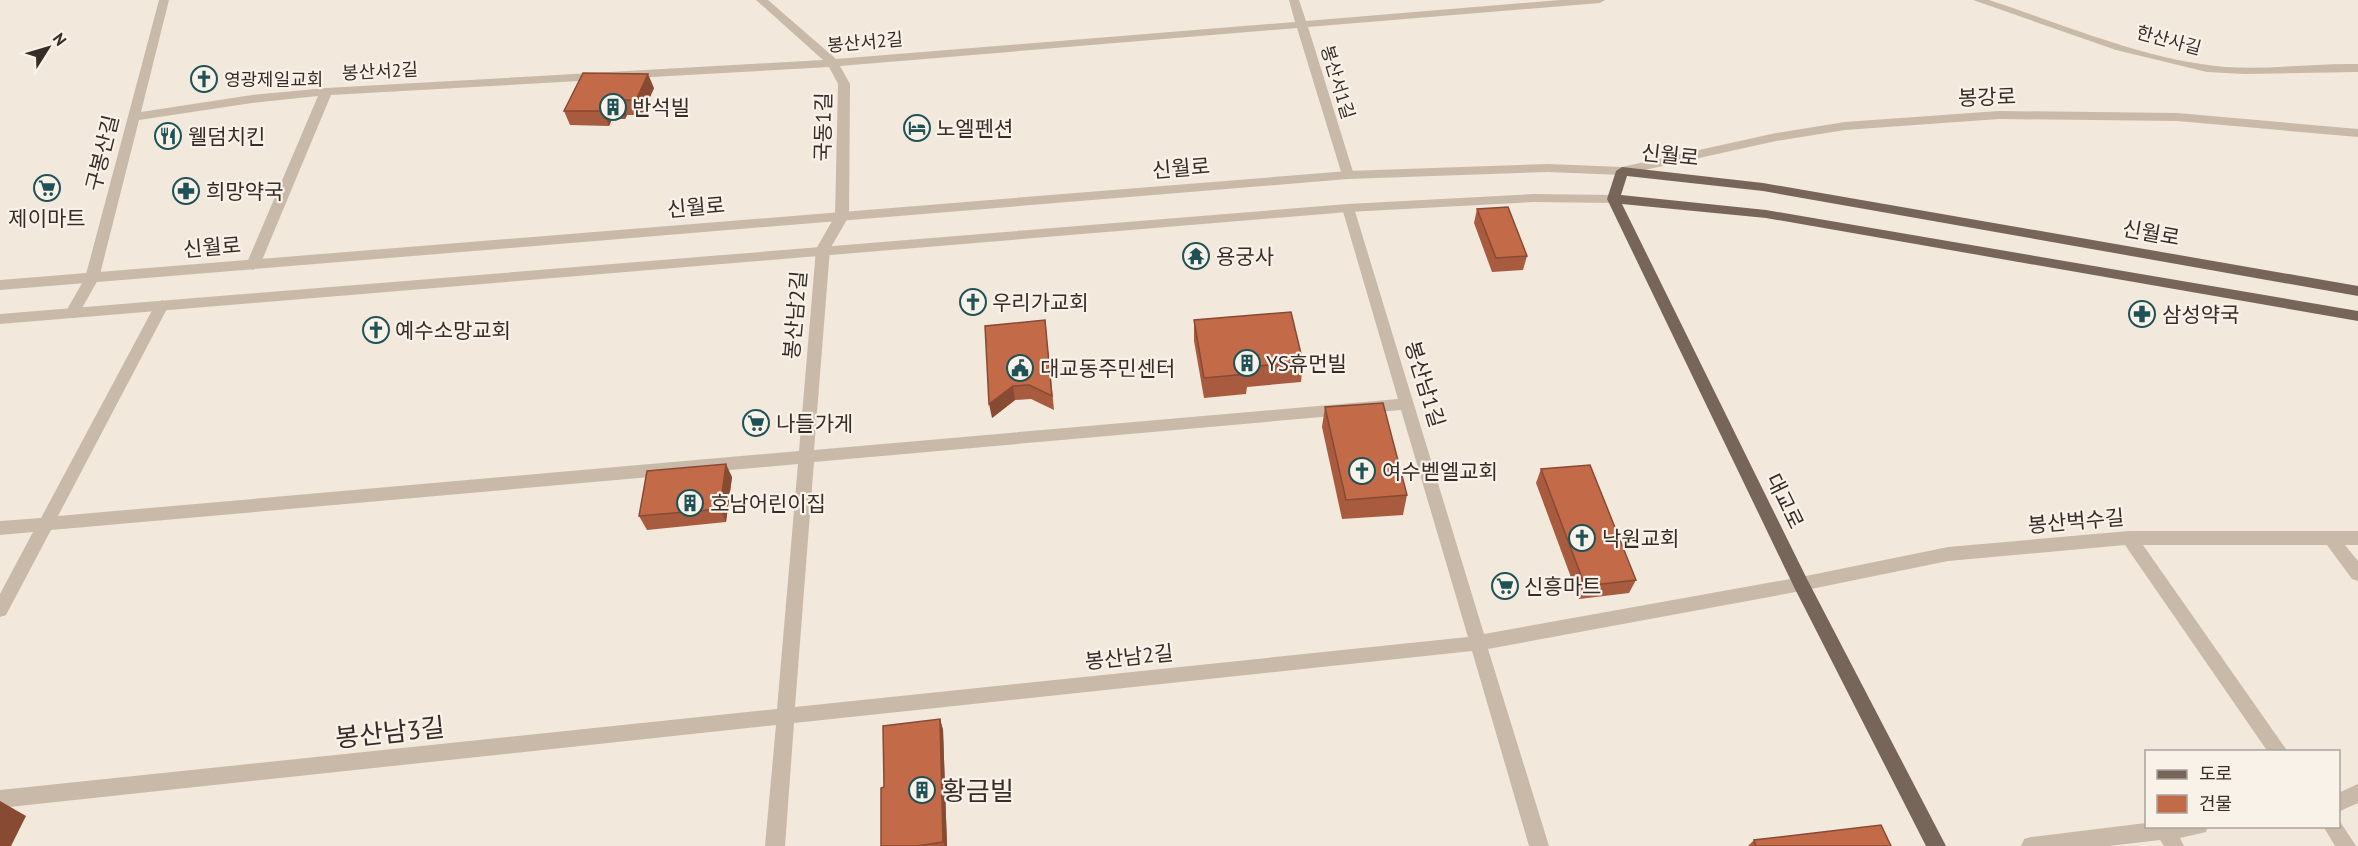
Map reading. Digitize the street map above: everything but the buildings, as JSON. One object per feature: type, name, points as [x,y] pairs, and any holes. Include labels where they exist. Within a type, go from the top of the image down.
[{"type":"main road","points":[[1622,171],[1613,199],[1766,214],[2358,316]]},
{"type":"main road","name":"신월로","points":[[1622,171],[1763,187],[2358,291]]},
{"type":"main road","name":"대교로","points":[[1613,199],[1801,584],[1936,846]]},
{"type":"street","name":"구봉산길","points":[[72,313],[92,278],[164,0]]},
{"type":"street","name":"국동1길","points":[[761,0],[833,63],[844,84],[841,124],[842,216]]},
{"type":"street","name":"봉산서1길","points":[[1294,0],[1348,175]]},
{"type":"street","name":"봉산서2길","points":[[133,117],[252,99],[326,92],[833,63],[1301,22],[1600,0]]},
{"type":"street","name":"한산사길","points":[[1978,0],[2121,46],[2206,68],[2265,72],[2312,67],[2358,68]]},
{"type":"street","points":[[253,265],[326,92]]},
{"type":"street","name":"봉강로","points":[[1622,171],[1776,137],[1845,126],[1917,119],[1999,115],[2177,117],[2358,133]]},
{"type":"street","name":"신월로","points":[[0,285],[1348,175],[1548,168],[1622,171]]},
{"type":"street","points":[[0,319],[823,249],[1348,208],[1533,198],[1613,199]]},
{"type":"street","name":"봉산남1길","points":[[1348,208],[1539,846]]},
{"type":"street","points":[[823,249],[842,216]]},
{"type":"street","name":"봉산남2길","points":[[775,846],[823,249]]},
{"type":"street","points":[[0,610],[162,305]]},
{"type":"street","points":[[0,528],[1407,404]]},
{"type":"street","points":[[2129,538],[2278,750]]},
{"type":"street","name":"봉산벅수길","points":[[1801,584],[1948,554],[2129,538],[2358,538]]},
{"type":"street","points":[[2331,538],[2358,574]]},
{"type":"street","points":[[1478,643],[1801,584]]},
{"type":"street","name":"봉산남2길","points":[[785,716],[1478,643]]},
{"type":"street","name":"봉산남3길","points":[[0,799],[785,716]]},
{"type":"street","points":[[2340,802],[2358,793]]},
{"type":"street","points":[[2031,846],[2170,838],[2194,828]]},
{"type":"street","points":[[2333,828],[2346,846]]},
{"type":"place","name":"영광제일교회","points":[[204,79]]},
{"type":"place","name":"반석빌","points":[[613,107]]},
{"type":"place","name":"노엘펜션","points":[[917,128]]},
{"type":"place","name":"웰덤치킨","points":[[168,136]]},
{"type":"place","name":"제이마트","points":[[47,188]]},
{"type":"place","name":"희망약국","points":[[186,191]]},
{"type":"place","name":"용궁사","points":[[1196,256]]},
{"type":"place","name":"우리가교회","points":[[973,302]]},
{"type":"place","name":"삼성약국","points":[[2142,314]]},
{"type":"place","name":"예수소망교회","points":[[376,330]]},
{"type":"place","name":"YS휴먼빌","points":[[1247,363]]},
{"type":"place","name":"대교동주민센터","points":[[1020,368]]},
{"type":"place","name":"나들가게","points":[[756,423]]},
{"type":"place","name":"여수벧엘교회","points":[[1362,471]]},
{"type":"place","name":"호남어린이집","points":[[690,503]]},
{"type":"place","name":"낙원교회","points":[[1582,538]]},
{"type":"place","name":"신흥마트","points":[[1505,586]]},
{"type":"place","name":"황금빌","points":[[922,790]]}]
